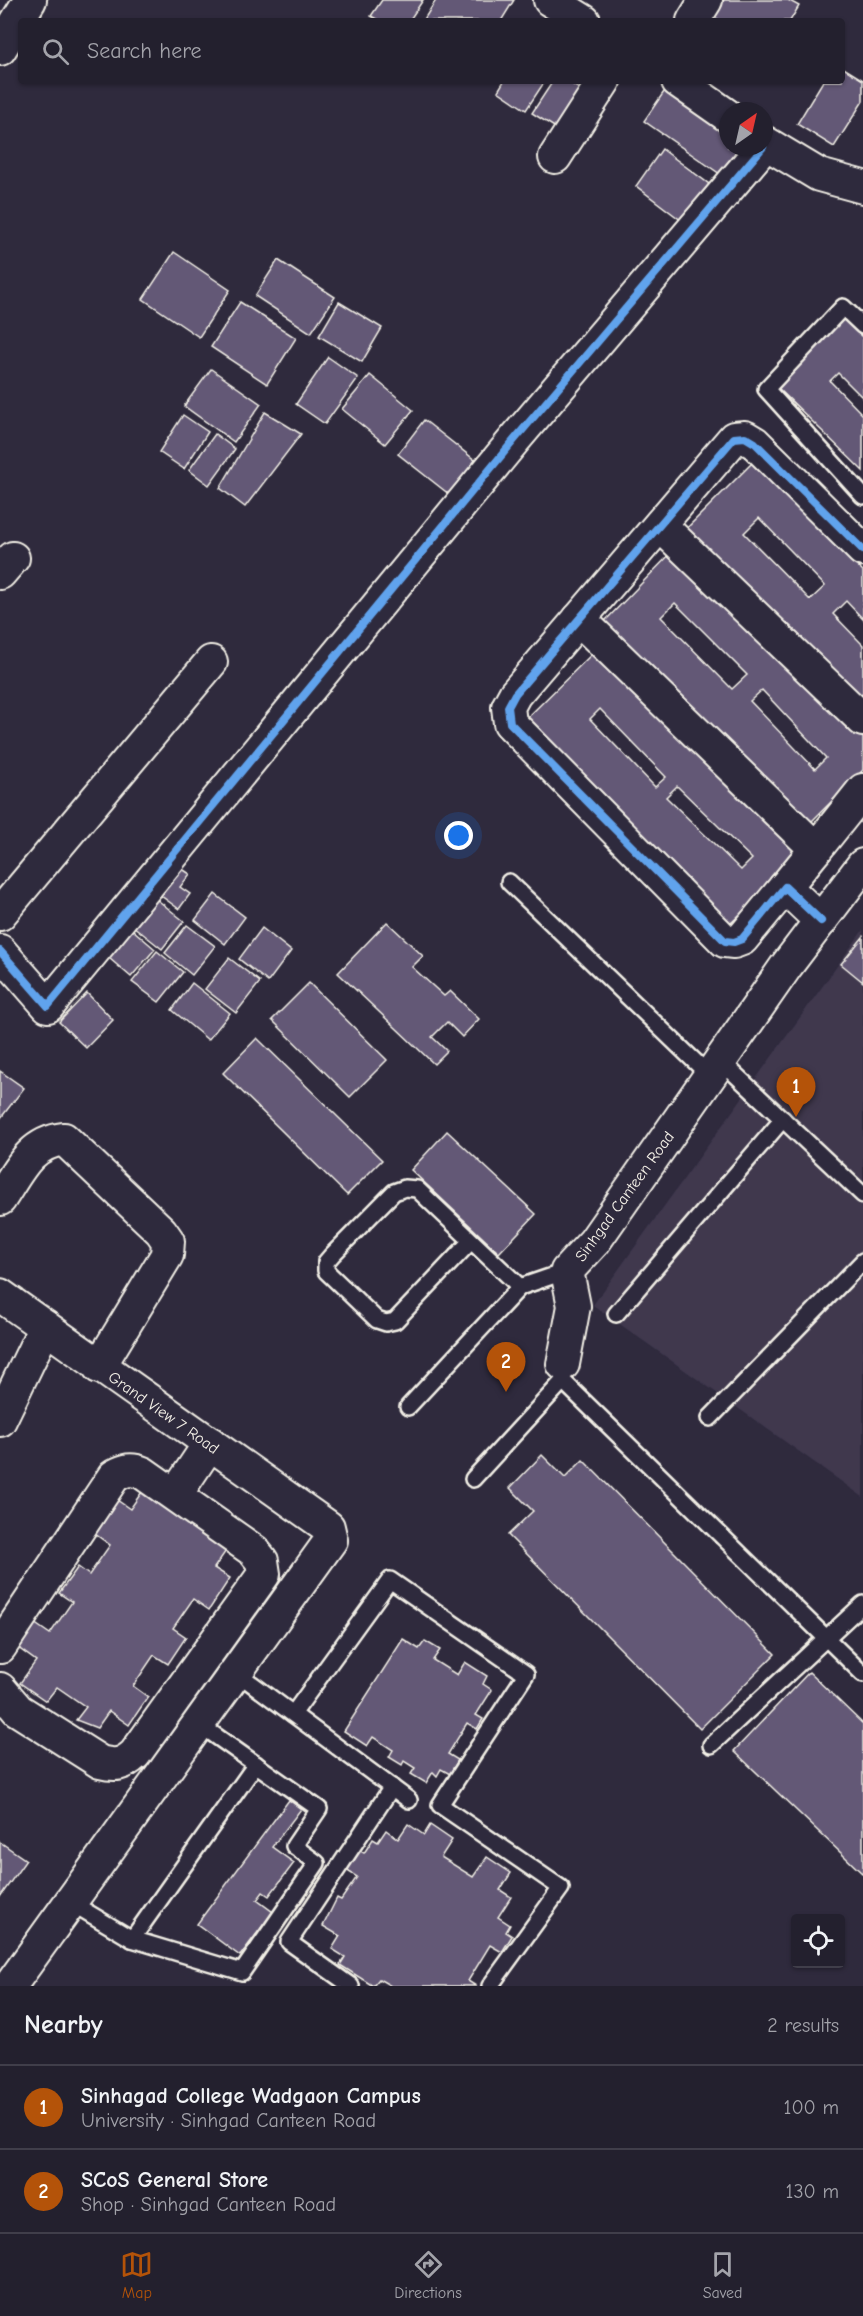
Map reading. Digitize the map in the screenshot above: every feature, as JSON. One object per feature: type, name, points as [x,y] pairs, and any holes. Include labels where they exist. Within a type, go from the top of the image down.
[{"type":"street","points":[[19,18],[30,0]]},
{"type":"street","points":[[550,0],[579,18]]},
{"type":"street","points":[[695,18],[706,0]]},
{"type":"street","points":[[0,49],[18,20]]},
{"type":"street","points":[[555,157],[601,84]]},
{"type":"street","points":[[682,84],[719,110]]},
{"type":"street","points":[[773,150],[819,175],[863,188]]},
{"type":"street","points":[[0,951],[48,1006],[508,448],[755,156]]},
{"type":"street","points":[[863,550],[755,443],[745,437],[734,438],[515,694],[507,707],[510,723],[725,941],[734,942],[742,939],[863,790]]},
{"type":"street","points":[[660,525],[863,720]]},
{"type":"street","points":[[579,619],[816,849]]},
{"type":"street","points":[[0,914],[212,662]]},
{"type":"street","name":"Sinhgad Canteen Road","points":[[563,1372],[574,1306],[567,1271],[594,1242],[820,921],[863,865]]},
{"type":"street","points":[[785,887],[820,921]]},
{"type":"street","points":[[0,1200],[36,1148],[50,1141],[64,1139],[162,1231],[168,1241],[166,1255],[99,1367]]},
{"type":"street","name":"Grand View 7 Road","points":[[0,1295],[328,1527],[331,1540],[236,1672]]},
{"type":"street","points":[[0,1420],[45,1327]]},
{"type":"street","points":[[176,1494],[210,1443]]},
{"type":"street","points":[[0,1647],[114,1476],[134,1469],[176,1494],[254,1551],[262,1561],[264,1574],[135,1754],[125,1762],[114,1766],[100,1762],[18,1710],[0,1689]]},
{"type":"street","points":[[10,1986],[236,1672]]},
{"type":"lane","points":[[861,322],[843,307],[766,388],[863,496]]},
{"type":"lane","points":[[509,882],[716,1069],[783,1119],[863,1195]]},
{"type":"lane","points":[[616,1314],[783,1119]]},
{"type":"lane","points":[[471,1240],[395,1321],[386,1323],[377,1320],[326,1271],[326,1262],[332,1255],[394,1192],[405,1188],[417,1190],[471,1240],[519,1287]]},
{"type":"lane","points":[[710,1418],[863,1261]]},
{"type":"lane","points":[[408,1407],[519,1287],[567,1271]]},
{"type":"lane","points":[[473,1479],[563,1372],[863,1674]]},
{"type":"lane","points":[[294,1714],[390,1580],[526,1674],[440,1805],[561,1888],[490,1986]]},
{"type":"lane","points":[[711,1745],[863,1604]]},
{"type":"lane","points":[[236,1672],[409,1800]]},
{"type":"lane","points":[[70,1902],[132,1939],[242,1972],[317,1863],[294,1846],[319,1809],[199,1724]]},
{"type":"lane","points":[[132,1939],[256,1764]]},
{"type":"lane","points":[[351,1986],[289,1942],[392,1787]]},
{"type":"shaded area","points":[[863,930],[863,1497],[593,1305]]},
{"type":"building","points":[[382,0],[423,0],[411,18],[375,18],[371,16]]},
{"type":"building","points":[[436,0],[514,0],[503,18],[425,18]]},
{"type":"building","points":[[724,0],[788,0],[799,6],[792,18],[714,17]]},
{"type":"building","points":[[845,69],[863,80],[863,101],[834,147],[797,124],[821,84],[845,84]]},
{"type":"building","points":[[502,84],[543,84],[526,110],[498,91]]},
{"type":"building","points":[[551,84],[572,84],[585,93],[559,130],[532,113]]},
{"type":"building","points":[[668,86],[719,122],[719,156],[733,156],[720,174],[644,121]]},
{"type":"building","points":[[662,149],[709,184],[682,221],[636,186]]},
{"type":"building","points":[[174,252],[230,290],[199,337],[143,299]]},
{"type":"building","points":[[278,260],[335,297],[311,333],[255,296]]},
{"type":"building","points":[[240,302],[296,338],[267,384],[211,347]]},
{"type":"building","points":[[339,302],[382,328],[362,362],[319,336]]},
{"type":"building","points":[[843,318],[863,338],[863,398],[838,373],[830,381],[863,415],[863,471],[776,386]]},
{"type":"building","points":[[328,357],[358,378],[325,424],[296,404]]},
{"type":"building","points":[[211,369],[261,404],[234,442],[184,406]]},
{"type":"building","points":[[370,375],[413,410],[385,444],[342,409]]},
{"type":"building","points":[[265,412],[301,434],[245,507],[220,488]]},
{"type":"building","points":[[183,415],[208,432],[184,469],[159,452]]},
{"type":"building","points":[[424,420],[476,461],[450,495],[398,454]]},
{"type":"building","points":[[215,434],[235,449],[209,485],[189,470]]},
{"type":"building","points":[[753,462],[863,571],[863,619],[846,601],[833,614],[863,645],[863,702],[687,528]],"holes":[[[759,518],[825,586],[810,600],[744,533]]]},
{"type":"building","points":[[673,551],[863,738],[863,770],[809,824],[604,622]],"holes":[[[675,603],[747,675],[732,689],[661,617]],[[762,690],[826,758],[815,769],[750,701]]]},
{"type":"building","points":[[601,645],[804,852],[726,928],[523,722]],"holes":[[[600,709],[666,777],[655,787],[590,719]],[[677,786],[752,859],[741,870],[666,797]]]},
{"type":"building","points":[[173,863],[190,874],[180,887],[190,894],[179,909],[153,890]]},
{"type":"building","points":[[215,894],[245,917],[225,944],[195,920]]},
{"type":"building","points":[[155,898],[184,921],[162,949],[133,926]]},
{"type":"building","points":[[387,922],[423,956],[412,967],[444,996],[450,991],[479,1019],[462,1037],[447,1022],[432,1037],[447,1051],[434,1064],[338,973]]},
{"type":"building","points":[[126,924],[155,949],[131,977],[102,952]]},
{"type":"building","points":[[187,925],[215,946],[192,975],[165,953]]},
{"type":"building","points":[[262,928],[291,951],[268,982],[239,959]]},
{"type":"building","points":[[863,937],[863,982],[841,964]]},
{"type":"building","points":[[157,951],[183,972],[159,1002],[132,982]]},
{"type":"building","points":[[229,958],[260,982],[236,1013],[205,989]]},
{"type":"building","points":[[192,983],[230,1013],[208,1040],[172,1010]]},
{"type":"building","points":[[309,983],[387,1060],[350,1097],[272,1020]]},
{"type":"building","points":[[87,993],[113,1020],[86,1048],[59,1022]]},
{"type":"building","points":[[257,1038],[382,1160],[347,1195],[223,1073]]},
{"type":"building","points":[[0,1071],[24,1088],[0,1119]]},
{"type":"building","points":[[447,1131],[536,1214],[499,1253],[411,1170]]},
{"type":"building","points":[[542,1455],[565,1478],[583,1460],[775,1654],[700,1729],[508,1535],[533,1511],[510,1488]]},
{"type":"building","points":[[144,1489],[228,1548],[214,1568],[230,1578],[209,1610],[193,1599],[173,1628],[186,1637],[168,1664],[154,1655],[133,1686],[148,1697],[129,1725],[109,1711],[97,1728],[76,1720],[86,1707],[57,1687],[46,1701],[20,1683],[36,1661],[17,1647],[34,1623],[50,1634],[72,1602],[59,1593],[78,1567],[89,1575],[110,1545],[91,1531],[114,1498],[130,1509]]},
{"type":"building","points":[[403,1639],[419,1649],[425,1641],[440,1650],[433,1660],[457,1675],[465,1662],[487,1676],[483,1684],[492,1690],[476,1715],[483,1719],[477,1729],[467,1723],[448,1754],[458,1760],[450,1774],[441,1769],[437,1776],[433,1772],[426,1783],[411,1774],[415,1768],[404,1761],[402,1765],[389,1757],[393,1750],[373,1737],[367,1746],[344,1731]]},
{"type":"building","points":[[809,1672],[863,1724],[863,1874],[734,1751]]},
{"type":"building","points":[[289,1800],[301,1809],[272,1847],[294,1863],[269,1896],[263,1892],[257,1900],[273,1912],[240,1956],[197,1924]]},
{"type":"building","points":[[408,1824],[424,1835],[430,1825],[452,1840],[441,1857],[473,1877],[487,1857],[511,1873],[500,1890],[511,1897],[498,1917],[510,1925],[506,1932],[512,1936],[502,1952],[490,1945],[468,1981],[476,1986],[391,1986],[379,1979],[373,1986],[340,1965],[345,1957],[332,1949],[340,1936],[323,1926],[337,1898],[341,1900],[357,1877],[343,1868],[357,1849],[364,1853],[373,1839],[378,1842],[386,1830],[398,1839]]},
{"type":"building","points":[[0,1842],[26,1860],[0,1897]]},
{"type":"cycle path","points":[[0,951],[48,1006],[515,439],[755,156]]},
{"type":"cycle path","points":[[821,921],[785,887],[742,939],[734,942],[725,941],[510,723],[508,707],[515,694],[734,438],[745,437],[755,443],[863,550]]},
{"type":"place","name":"Sinhagad College Wadgaon Campus","points":[[796,1117]]},
{"type":"place","name":"SCoS General Store","points":[[506,1392]]}]
